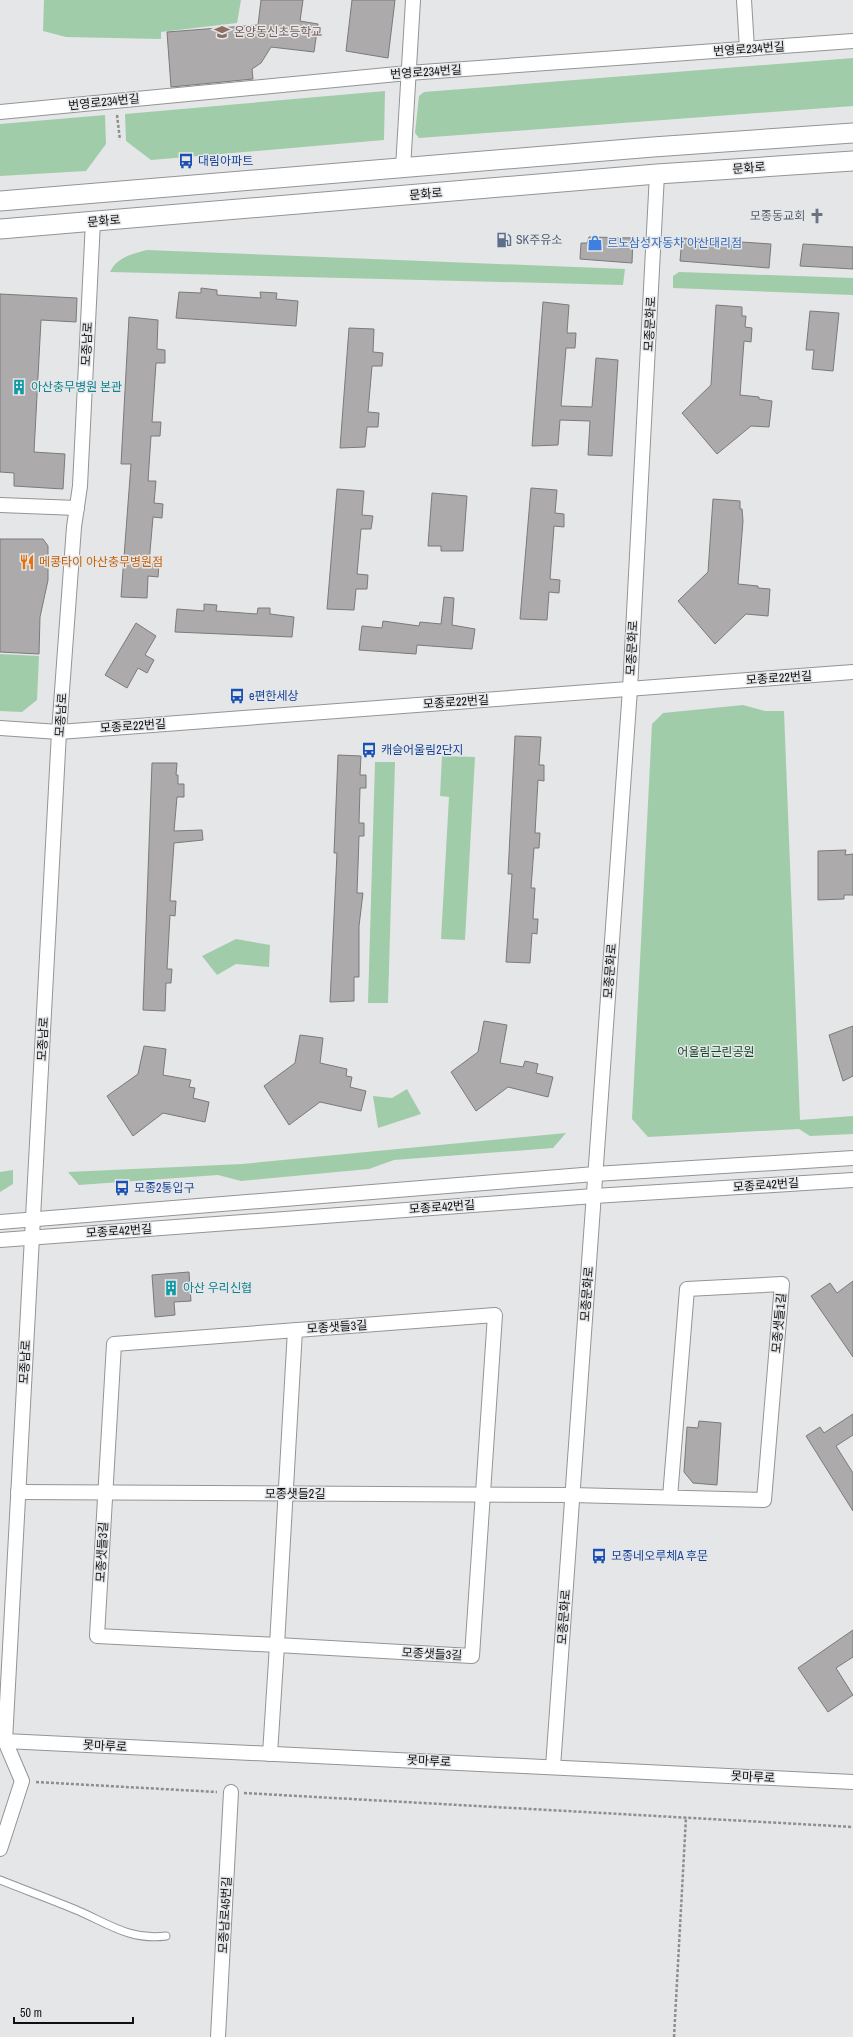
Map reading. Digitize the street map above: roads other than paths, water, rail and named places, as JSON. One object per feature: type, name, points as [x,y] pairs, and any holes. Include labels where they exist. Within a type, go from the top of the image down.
[{"type":"main road","points":[[0,201],[653,147],[853,134]]},
{"type":"main road","name":"문화로","points":[[0,228],[93,222],[658,174],[853,161]]},
{"type":"street","points":[[403,168],[413,0]]},
{"type":"street","points":[[744,0],[747,49]]},
{"type":"street","name":"번영로234번길","points":[[0,112],[408,73],[853,41]]},
{"type":"street","name":"모종문화로","points":[[553,1767],[630,689],[658,174]]},
{"type":"street","name":"모종남로","points":[[0,1849],[22,1781],[5,1741],[60,732],[77,508],[80,486],[93,222]]},
{"type":"street","points":[[0,505],[77,508]]},
{"type":"street","name":"모종로22번길","points":[[0,728],[60,732],[853,672]]},
{"type":"street","name":"모종로42번길","points":[[0,1222],[595,1174],[853,1158]]},
{"type":"street","name":"모종로42번길","points":[[0,1240],[594,1196],[853,1180]]},
{"type":"street","name":"모종샛들1길","points":[[572,1495],[764,1500],[782,1284],[687,1289],[670,1497]]},
{"type":"street","name":"모종샛들3길","points":[[495,1315],[472,1656],[97,1636],[114,1344],[295,1330],[495,1315]]},
{"type":"street","points":[[270,1754],[295,1330]]},
{"type":"street","name":"모종샛들2길","points":[[18,1492],[572,1495]]},
{"type":"street","name":"못마루로","points":[[5,1741],[853,1782]]},
{"type":"street","name":"모종남로45번길","points":[[218,2037],[231,1792]]},
{"type":"lane","points":[[0,1880],[76,1910],[115,1929],[152,1938],[166,1936]]},
{"type":"place","name":"온양동신초등학교","points":[[222,32]]},
{"type":"place","name":"대림아파트","points":[[186,161]]},
{"type":"place","name":"모종동교회","points":[[817,216]]},
{"type":"place","name":"SK주유소","points":[[504,240]]},
{"type":"place","name":"르노삼성자동차 아산대리점","points":[[595,243]]},
{"type":"place","name":"아산충무병원 본관","points":[[19,387]]},
{"type":"place","name":"메콩타이 아산충무병원점","points":[[27,562]]},
{"type":"place","name":"e편한세상","points":[[237,696]]},
{"type":"place","name":"캐슬어울림2단지","points":[[369,750]]},
{"type":"place","name":"모종2통입구","points":[[122,1188]]},
{"type":"place","name":"아산 우리신협","points":[[171,1288]]},
{"type":"place","name":"모종네오루체A 후문","points":[[599,1556]]},
{"type":"park label","name":"어울림근린공원","points":[[716,1052]]}]
